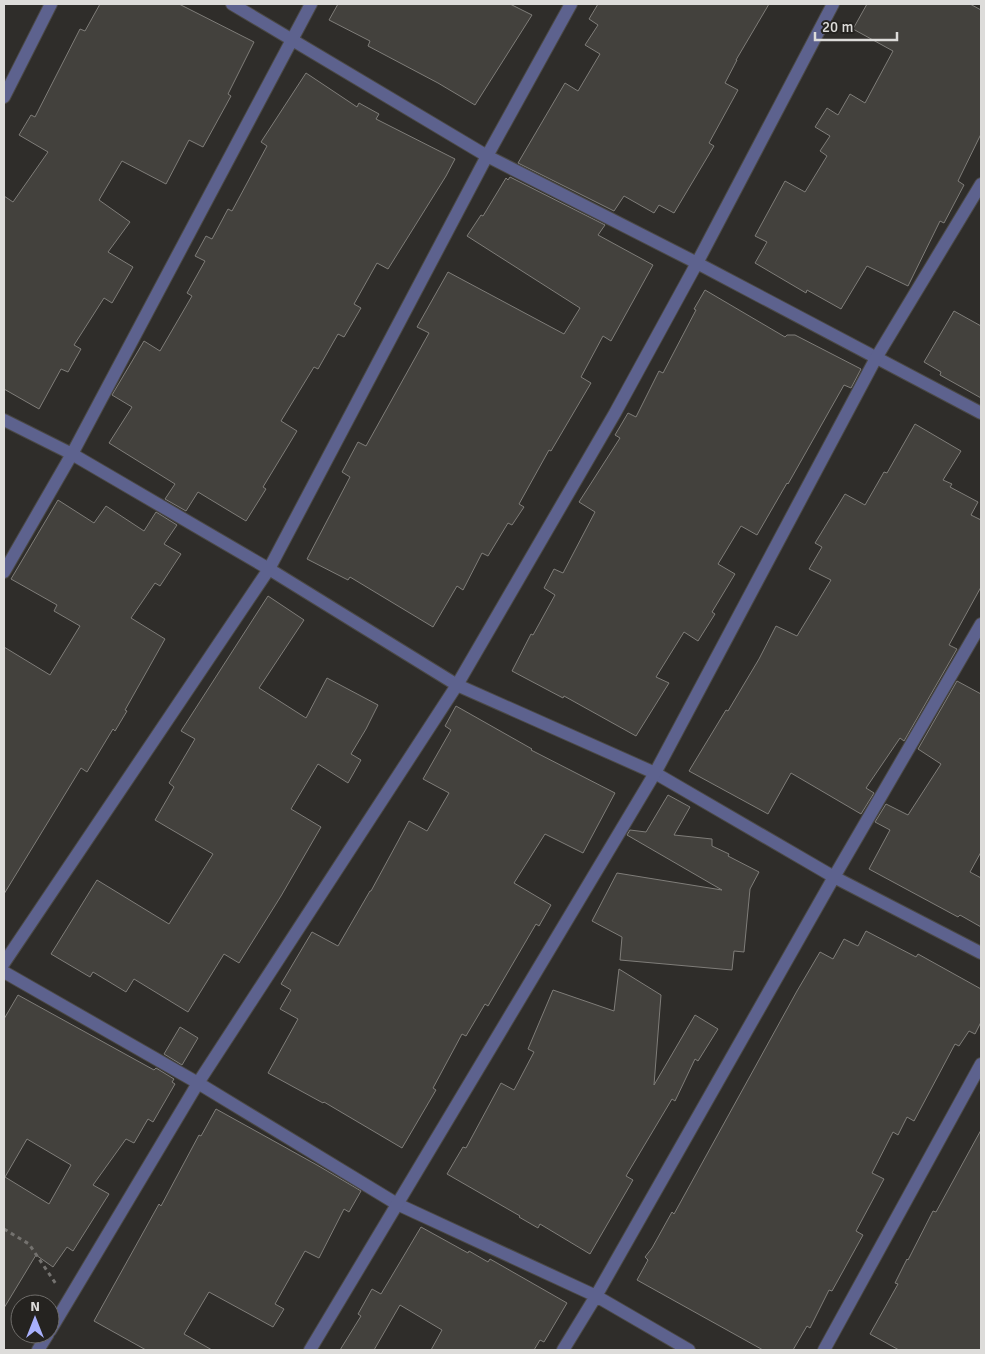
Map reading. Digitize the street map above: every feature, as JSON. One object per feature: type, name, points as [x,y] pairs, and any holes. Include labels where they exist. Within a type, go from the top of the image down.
[{"type":"street","points":[[4,97],[51,4]]},
{"type":"street","points":[[232,4],[487,156],[697,263],[981,413]]},
{"type":"street","points":[[4,572],[72,454],[311,4]]},
{"type":"street","points":[[4,963],[269,569],[487,156],[571,4]]},
{"type":"street","points":[[60,1314],[198,1083],[457,684],[615,413],[697,263],[833,4]]},
{"type":"street","points":[[310,1350],[655,772],[876,358],[981,184]]},
{"type":"street","points":[[4,420],[72,454],[269,569],[457,684],[655,772],[834,876],[981,953]]},
{"type":"street","points":[[563,1350],[596,1296],[834,876],[981,624]]},
{"type":"street","points":[[4,972],[198,1083],[397,1204],[596,1296],[689,1350]]},
{"type":"street","points":[[824,1350],[981,1064]]},
{"type":"path","points":[[4,1229],[29,1244],[68,1301]]},
{"type":"building","points":[[100,4],[179,4],[254,42],[228,94],[231,96],[203,147],[189,140],[166,184],[122,161],[99,200],[130,222],[108,252],[133,267],[112,303],[104,298],[74,345],[81,349],[68,372],[61,369],[39,409],[4,389],[4,196],[13,202],[48,152],[19,135],[31,115],[35,117],[80,29],[85,31]]},
{"type":"building","points":[[338,4],[510,4],[532,15],[475,105],[368,46],[370,41],[329,20]]},
{"type":"building","points":[[598,4],[769,4],[736,60],[725,83],[738,90],[709,143],[714,146],[674,213],[659,205],[654,213],[624,196],[614,211],[518,163],[565,83],[578,91],[600,54],[585,45],[598,25],[589,19]]},
{"type":"building","points":[[867,4],[970,4],[981,10],[981,134],[958,181],[964,185],[944,223],[940,221],[908,286],[867,266],[841,309],[807,290],[806,293],[755,263],[767,242],[755,236],[785,181],[805,192],[827,156],[820,151],[830,136],[815,127],[827,108],[838,115],[850,94],[865,103],[893,51],[853,29]]},
{"type":"building","points":[[306,73],[357,107],[359,103],[379,114],[376,119],[455,159],[388,269],[377,263],[354,304],[361,308],[344,337],[338,334],[318,369],[314,367],[281,421],[297,431],[263,487],[266,489],[246,521],[198,492],[186,511],[165,499],[175,484],[109,443],[132,407],[112,395],[144,341],[160,351],[192,296],[187,293],[205,261],[195,256],[206,236],[212,239],[228,209],[232,211],[267,146],[261,142]]},
{"type":"building","points":[[510,177],[605,225],[598,235],[653,265],[611,341],[603,336],[581,377],[591,383],[551,451],[549,450],[519,504],[524,507],[512,525],[508,523],[488,556],[482,553],[463,590],[457,586],[433,627],[350,577],[348,580],[307,559],[350,477],[342,472],[358,442],[366,446],[429,333],[417,327],[448,272],[564,334],[580,308],[467,236],[481,215],[483,216],[506,178],[508,180]]},
{"type":"building","points":[[705,290],[785,337],[787,335],[795,335],[861,369],[851,388],[844,385],[757,535],[741,526],[718,564],[735,574],[712,612],[715,614],[698,641],[684,632],[656,677],[669,683],[636,736],[564,696],[563,698],[512,671],[531,634],[533,635],[555,595],[544,588],[554,569],[563,573],[595,512],[579,502],[620,438],[615,435],[628,413],[636,417],[659,371],[663,373]]},
{"type":"building","points":[[954,311],[981,326],[981,398],[940,375],[941,372],[924,362]]},
{"type":"building","points":[[915,424],[961,451],[943,480],[952,484],[950,487],[978,502],[971,515],[981,520],[981,587],[949,645],[957,649],[904,741],[900,738],[866,788],[874,793],[861,814],[791,773],[768,814],[689,771],[726,710],[728,711],[776,626],[797,636],[831,580],[809,569],[822,547],[815,543],[845,494],[865,505],[884,472],[887,473]]},
{"type":"building","points":[[58,500],[94,523],[106,506],[144,531],[156,512],[177,525],[164,544],[181,554],[160,586],[155,583],[131,618],[165,639],[115,731],[113,729],[87,772],[81,768],[4,894],[4,647],[50,675],[80,626],[54,611],[57,605],[11,579]]},
{"type":"building","points":[[268,596],[304,620],[259,688],[306,718],[327,678],[378,705],[351,754],[361,760],[348,783],[318,764],[291,809],[321,827],[239,963],[224,954],[188,1012],[134,979],[126,992],[93,972],[90,977],[51,954],[97,880],[169,924],[213,854],[155,820],[174,787],[169,783],[195,739],[181,731]]},
{"type":"building","points":[[957,681],[981,694],[981,852],[970,872],[981,878],[981,927],[960,915],[958,917],[869,869],[890,830],[875,822],[886,804],[908,815],[941,764],[918,749]]},
{"type":"building","points":[[456,706],[531,750],[615,793],[583,853],[545,834],[514,883],[551,905],[539,926],[536,924],[488,1006],[485,1004],[466,1036],[462,1034],[433,1088],[436,1090],[402,1148],[324,1102],[268,1073],[298,1019],[280,1009],[291,990],[281,984],[312,932],[338,946],[371,891],[409,821],[427,831],[449,793],[423,779],[451,730],[445,726]]},
{"type":"building","points":[[668,795],[690,807],[674,835],[712,839],[712,846],[759,872],[750,889],[744,952],[734,951],[732,970],[620,960],[622,937],[592,921],[617,873],[722,890],[627,835],[630,830],[646,832]]},
{"type":"building","points":[[866,931],[916,957],[918,954],[981,989],[981,1022],[975,1034],[969,1031],[959,1046],[955,1044],[914,1121],[907,1117],[898,1135],[893,1132],[872,1173],[884,1179],[856,1231],[863,1235],[832,1291],[829,1290],[810,1328],[807,1326],[793,1350],[763,1350],[637,1280],[648,1260],[645,1257],[672,1212],[674,1214],[820,952],[833,959],[844,939],[858,946]]},
{"type":"building","points":[[619,969],[661,995],[654,1085],[695,1015],[718,1029],[698,1061],[695,1059],[675,1101],[672,1099],[626,1176],[633,1180],[590,1254],[540,1224],[538,1228],[447,1174],[463,1147],[466,1148],[501,1083],[514,1090],[534,1052],[528,1049],[553,990],[614,1011]]},
{"type":"building","points":[[18,995],[154,1070],[156,1068],[174,1079],[172,1082],[175,1084],[153,1122],[148,1119],[134,1143],[126,1139],[93,1185],[109,1194],[73,1251],[67,1247],[53,1267],[36,1255],[12,1294],[10,1294],[10,1298],[4,1308],[4,1019]],"holes":[[[27,1139],[71,1165],[49,1204],[5,1177]]]},
{"type":"building","points":[[180,1027],[198,1038],[182,1065],[164,1054]]},
{"type":"building","points":[[216,1109],[361,1191],[349,1212],[344,1209],[319,1258],[305,1251],[275,1304],[284,1309],[273,1327],[209,1292],[184,1334],[212,1350],[146,1350],[94,1321],[159,1204],[161,1206],[199,1135],[201,1136]]},
{"type":"building","points":[[981,1130],[981,1350],[899,1350],[870,1334],[898,1284],[895,1283],[933,1211],[936,1212]]},
{"type":"building","points":[[421,1227],[468,1253],[469,1251],[488,1262],[490,1259],[567,1303],[544,1342],[540,1340],[534,1350],[431,1350],[442,1330],[400,1305],[374,1350],[340,1350],[361,1316],[358,1314],[372,1289],[381,1294]]}]
